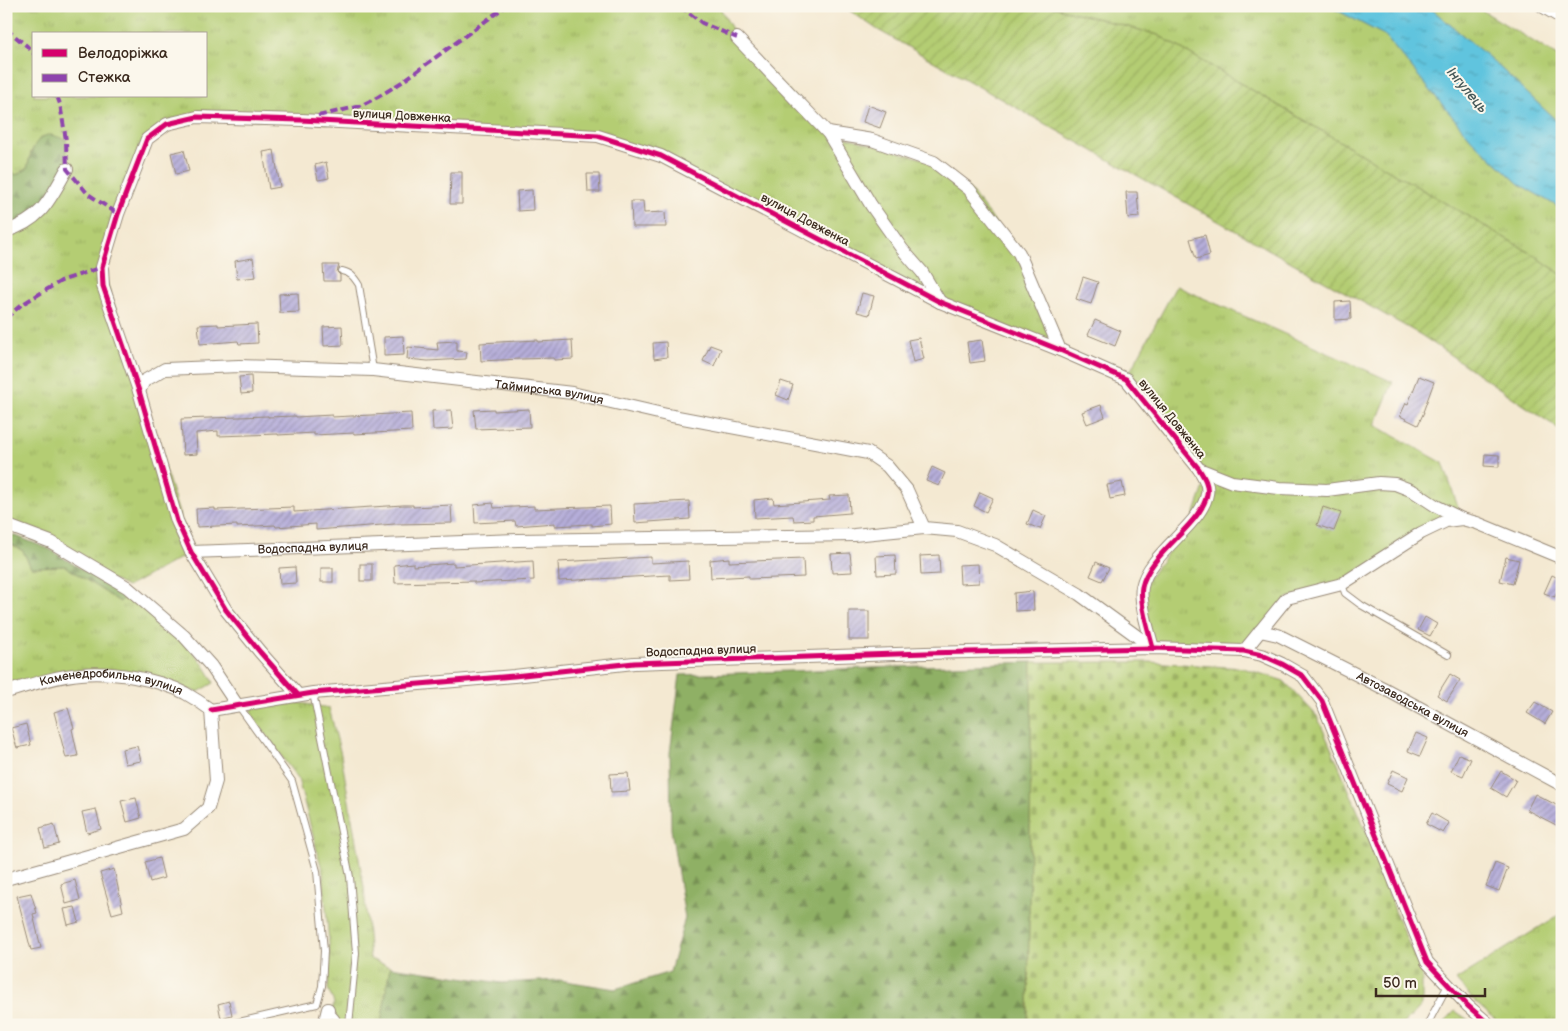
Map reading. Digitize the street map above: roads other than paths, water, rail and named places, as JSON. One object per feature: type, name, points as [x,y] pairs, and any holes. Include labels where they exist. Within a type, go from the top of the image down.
[{"type":"street","points":[[1542,6],[1562,18]]},
{"type":"street","points":[[737,38],[828,132],[872,205],[902,249],[922,272],[940,302]]},
{"type":"street","name":"вулиця Довженка","points":[[139,391],[103,286],[102,267],[118,214],[147,139],[167,124],[197,118],[301,120],[598,136],[661,156],[940,302],[1060,350],[1126,379],[1199,469],[1206,481],[1208,493],[1205,504],[1192,521],[1148,569],[1141,588],[1143,606],[1153,648]]},
{"type":"street","points":[[828,132],[872,140],[934,162],[970,189],[1018,253],[1060,350]]},
{"type":"street","points":[[6,231],[18,228],[36,217],[50,199],[67,169]]},
{"type":"street","name":"Таймирська вулиця","points":[[139,391],[144,380],[165,369],[239,366],[373,370],[572,393],[667,415],[868,453],[887,466],[907,490],[924,528]]},
{"type":"street","points":[[139,391],[177,522],[191,552],[226,610],[298,695]]},
{"type":"street","points":[[1199,469],[1232,482],[1279,488],[1327,490],[1379,483],[1395,484],[1413,491],[1436,506],[1462,519],[1477,523],[1562,558]]},
{"type":"street","points":[[1244,652],[1287,598],[1342,584],[1422,533],[1446,521],[1462,519]]},
{"type":"street","points":[[6,525],[51,542],[127,587],[184,636],[211,666],[237,705]]},
{"type":"street","name":"Водоспадна вулиця","points":[[191,552],[518,540],[854,535],[924,528],[957,531],[995,545],[1079,594],[1153,648]]},
{"type":"street","name":"Автозаводська вулиця","points":[[1260,631],[1278,635],[1330,661],[1562,785]]},
{"type":"street","name":"Водоспадна вулиця","points":[[211,710],[313,693],[514,676],[634,663],[915,653],[1153,648],[1244,652],[1262,655],[1303,676],[1322,701],[1427,962],[1468,1006],[1490,1025]]},
{"type":"street","name":"Каменедробильна вулиця","points":[[6,692],[56,678],[81,674],[112,675],[158,682],[184,693],[211,710]]},
{"type":"street","points":[[6,879],[184,830],[208,808],[216,781],[211,710]]},
{"type":"street","points":[[323,1006],[324,1025]]},
{"type":"lane","points":[[342,272],[349,273],[359,285],[373,370]]},
{"type":"lane","points":[[1342,584],[1346,593],[1360,605],[1448,655]]},
{"type":"lane","points":[[313,693],[350,876],[356,953],[349,1025]]},
{"type":"lane","points":[[237,705],[292,781],[317,871],[324,951],[323,1006],[336,1018],[337,1025]]},
{"type":"lane","points":[[1427,1025],[1448,985]]},
{"type":"lane","points":[[226,1025],[323,1006]]},
{"type":"water","name":"Інгулець","points":[[1329,6],[1428,6],[1493,61],[1562,126],[1562,209],[1519,184],[1472,140],[1384,35]]}]
